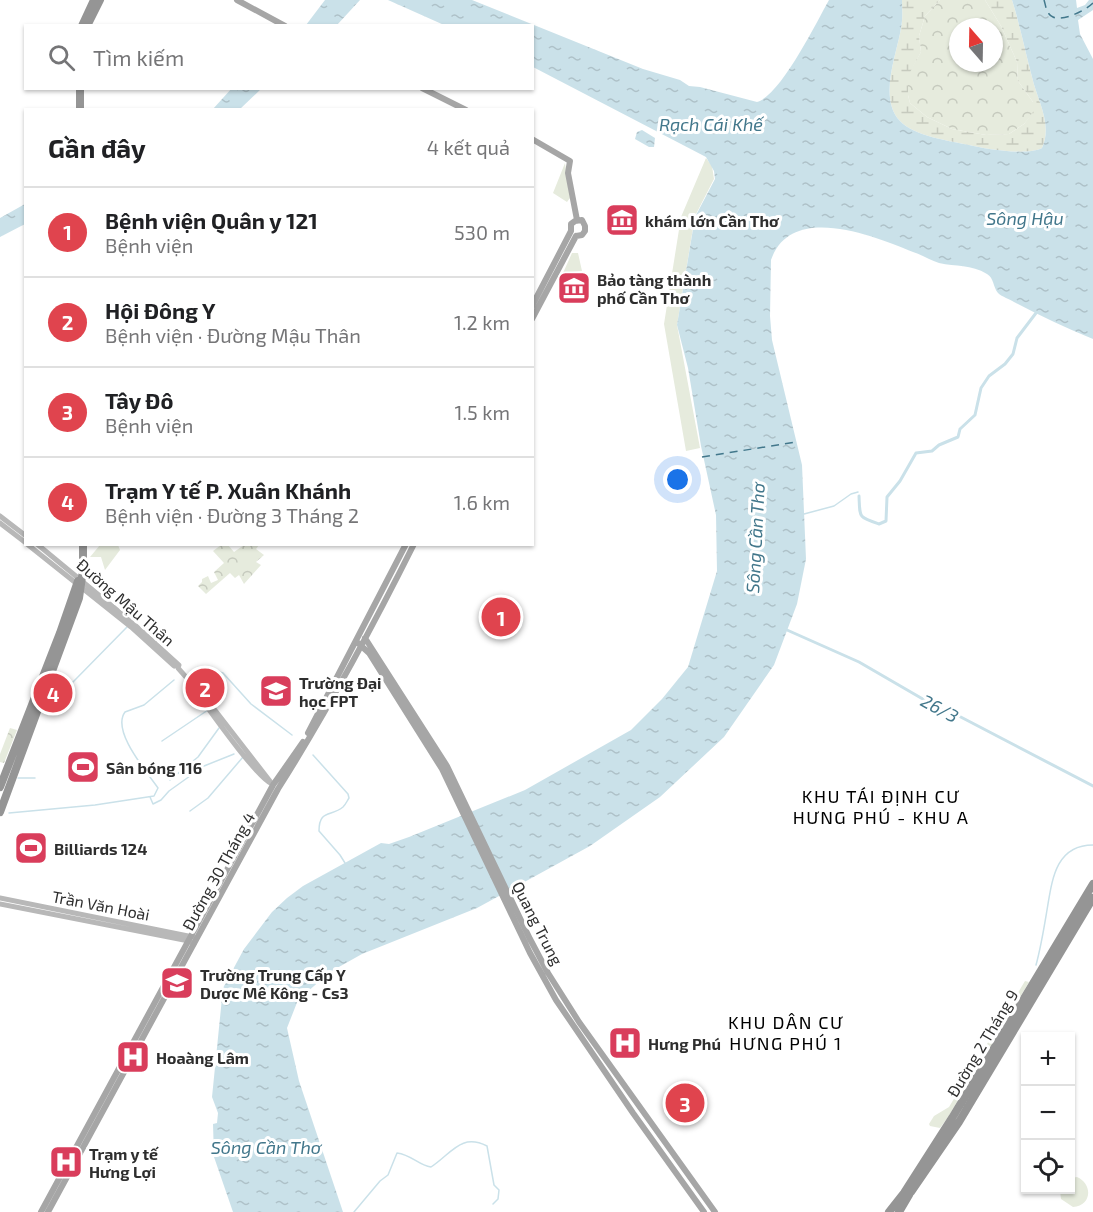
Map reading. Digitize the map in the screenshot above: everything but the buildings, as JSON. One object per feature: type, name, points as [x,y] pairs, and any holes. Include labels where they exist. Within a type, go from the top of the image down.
[{"type":"highway","points":[[83,24],[94,0]]},
{"type":"highway","points":[[88,24],[100,0]]},
{"type":"highway","points":[[82,90],[82,106]]},
{"type":"highway","points":[[0,787],[79,598],[81,546]]},
{"type":"highway","points":[[0,812],[24,730]]},
{"type":"highway","name":"Đường 2 Tháng 9","points":[[890,1212],[952,1118],[1093,884]]},
{"type":"highway","name":"Đường 2 Tháng 9","points":[[898,1212],[959,1122],[1093,898]]},
{"type":"main road","points":[[237,0],[281,24]]},
{"type":"main road","points":[[426,90],[462,108]]},
{"type":"main road","points":[[534,140],[570,161],[568,173],[577,220]]},
{"type":"main road","points":[[534,315],[574,234],[571,224],[582,220],[586,228],[582,235],[574,234]]},
{"type":"main road","points":[[534,303],[574,234]]},
{"type":"main road","name":"Đường Mậu Thân","points":[[0,516],[21,534]]},
{"type":"main road","name":"Đường Mậu Thân","points":[[0,523],[21,534]]},
{"type":"main road","name":"Đường Mậu Thân","points":[[29,546],[80,582]]},
{"type":"main road","name":"Đường Mậu Thân","points":[[39,546],[133,626],[177,668],[254,763],[266,782],[275,786]]},
{"type":"main road","name":"Đường 30 Tháng 4","points":[[48,1212],[275,786],[305,738],[405,546]]},
{"type":"main road","name":"Đường 30 Tháng 4","points":[[275,786],[301,753],[413,546]]},
{"type":"main road","points":[[395,564],[403,567]]},
{"type":"main road","name":"Quang Trung","points":[[356,638],[363,642],[452,775],[544,972],[573,1026],[705,1212]]},
{"type":"main road","name":"Trần Văn Hoài","points":[[0,898],[15,904],[193,940]]},
{"type":"main road","name":"Trần Văn Hoài","points":[[0,904],[15,904]]},
{"type":"main road","name":"Đường 30 Tháng 4","points":[[41,1212],[193,940]]},
{"type":"main road","name":"Quang Trung","points":[[544,972],[715,1212]]},
{"type":"green space","points":[[902,0],[940,0],[925,16],[919,36],[921,52],[908,76],[910,103],[927,117],[952,129],[986,135],[1009,134],[1024,124],[1033,112],[1033,102],[1018,81],[1017,62],[1003,30],[1003,18],[996,18],[985,0],[1012,0],[1045,121],[1045,139],[1042,148],[1017,152],[976,147],[914,131],[900,121],[890,100],[890,88],[902,18]]},
{"type":"green space","points":[[940,0],[985,0],[996,18],[949,18],[949,72],[1003,72],[1003,30],[1017,62],[1018,81],[1033,102],[1034,112],[1024,124],[1009,134],[986,135],[952,129],[927,117],[910,103],[908,95],[907,76],[921,52],[919,36],[925,16]]},
{"type":"green space","points":[[706,158],[712,166],[714,179],[695,216],[677,325],[700,448],[686,451],[664,324],[681,217]]},
{"type":"green space","points":[[565,163],[570,198],[567,202],[553,193]]},
{"type":"green space","points":[[572,253],[578,253],[582,271],[563,273]]},
{"type":"green space","points":[[99,546],[118,546],[120,550],[105,570],[101,557],[90,557]]},
{"type":"green space","points":[[220,546],[229,546],[234,552],[243,546],[258,546],[256,549],[264,555],[256,562],[261,565],[244,584],[239,575],[235,578],[230,573],[206,594],[198,586],[202,579],[208,576],[211,583],[218,580],[214,572],[224,563],[213,551]]},
{"type":"green space","points":[[10,728],[17,730],[4,763],[0,762],[0,754]]},
{"type":"green space","name":"Sân bóng 116","points":[[91,758],[94,773],[76,777],[73,761]]},
{"type":"green space","points":[[1025,981],[1029,982],[948,1117],[940,1128],[930,1126],[934,1116],[949,1107]]},
{"type":"green space","points":[[1075,1177],[1086,1184],[1088,1194],[1084,1203],[1073,1207],[1061,1199],[1060,1194],[1075,1194]]},
{"type":"water","points":[[325,0],[360,0],[338,24],[307,24]]},
{"type":"water","name":"Sông Cần Thơ","points":[[388,0],[472,0],[531,24],[442,24]]},
{"type":"water","name":"Sông Cần Thơ","points":[[829,0],[902,0],[902,25],[890,88],[890,100],[900,121],[914,131],[933,137],[1017,152],[1042,148],[1046,130],[1012,0],[1076,0],[1077,8],[1093,0],[1093,10],[1078,20],[1080,34],[1093,59],[1093,339],[1002,296],[996,291],[989,276],[981,271],[939,263],[877,238],[835,228],[814,228],[796,232],[781,242],[771,260],[770,316],[772,340],[802,465],[806,559],[797,604],[774,665],[724,737],[660,797],[590,846],[477,908],[362,954],[330,972],[298,1000],[287,1028],[299,1081],[343,1212],[233,1212],[214,1157],[213,1124],[217,1123],[218,1113],[212,1097],[223,988],[244,949],[272,912],[303,886],[381,843],[389,844],[409,837],[525,790],[631,730],[662,699],[688,667],[717,571],[716,515],[701,446],[688,368],[677,325],[695,217],[715,179],[714,171],[706,157],[534,68],[534,25],[643,69],[680,80],[689,86],[757,102],[766,97],[787,73]]},
{"type":"water","points":[[230,90],[260,90],[241,108],[214,108]]},
{"type":"water","points":[[642,130],[655,138],[654,147],[649,147],[635,139],[637,132]]},
{"type":"water","points":[[24,205],[24,225],[0,237],[0,218]]},
{"type":"waterway","points":[[859,496],[861,516],[879,524],[886,521],[887,497],[900,481],[916,453],[932,451],[939,445],[958,437],[960,429],[975,415],[981,388],[989,376],[1005,364],[1013,354],[1017,338],[1036,313]]},
{"type":"waterway","points":[[804,514],[834,506],[858,492]]},
{"type":"waterway","points":[[73,682],[127,627]]},
{"type":"waterway","name":"26/3","points":[[787,630],[859,662],[940,709],[955,714],[1093,786]]},
{"type":"waterway","points":[[199,671],[209,669],[223,673],[251,704],[292,735]]},
{"type":"waterway","points":[[9,813],[95,805],[154,796],[158,788],[126,740],[122,720],[125,712],[144,705],[174,680]]},
{"type":"waterway","points":[[162,741],[208,710]]},
{"type":"waterway","points":[[167,776],[170,780],[198,757],[219,728]]},
{"type":"waterway","points":[[150,797],[153,804],[161,800],[169,791],[204,766],[234,754]]},
{"type":"waterway","points":[[313,755],[348,794],[349,798],[343,807],[323,816],[319,831],[345,863]]},
{"type":"waterway","points":[[190,811],[208,798],[243,757]]},
{"type":"waterway","points":[[18,778],[35,778]]},
{"type":"waterway","points":[[1036,965],[1051,888],[1058,867],[1070,851],[1093,845]]},
{"type":"waterway","points":[[354,1212],[380,1181],[388,1175],[397,1153],[431,1167],[457,1146],[470,1142],[487,1146],[494,1185],[499,1190],[498,1199],[493,1204]]},
{"type":"ferry route","points":[[1044,0],[1049,14],[1057,18],[1074,15],[1093,3]]},
{"type":"ferry route","points":[[702,457],[796,442]]},
{"type":"place","name":"khám lớn Cần Thơ","points":[[622,220]]},
{"type":"place","name":"Bảo tàng thành phố Cần Thơ","points":[[574,288]]},
{"type":"place","name":"Bệnh viện Quân y 121","points":[[501,617]]},
{"type":"place","name":"Hội Đông Y","points":[[205,688]]},
{"type":"place","name":"Trường Đại học FPT","points":[[276,691]]},
{"type":"place","name":"Trạm Y tế P. Xuân Khánh","points":[[53,693]]},
{"type":"place","name":"Sân bóng 116","points":[[83,767]]},
{"type":"place","name":"Billiards 124","points":[[31,848]]},
{"type":"place","name":"Trường Trung Cấp Y Dược Mê Kông - Cs3","points":[[177,983]]},
{"type":"place","name":"Hưng Phú","points":[[625,1043]]},
{"type":"place","name":"Hoaàng Lâm","points":[[133,1057]]},
{"type":"place","name":"Tây Đô","points":[[685,1103]]},
{"type":"place","name":"Trạm y tế Hưng Lợi","points":[[66,1162]]},
{"type":"district","name":"KHU TÁI ĐỊNH CƯ HƯNG PHÚ - KHU A","points":[[881,806]]},
{"type":"district","name":"KHU DÂN CƯ HƯNG PHÚ 1","points":[[786,1032]]},
{"type":"water label","name":"Rạch Cái Khế","points":[[711,124]]},
{"type":"water label","name":"Sông Hậu","points":[[1025,218]]}]
